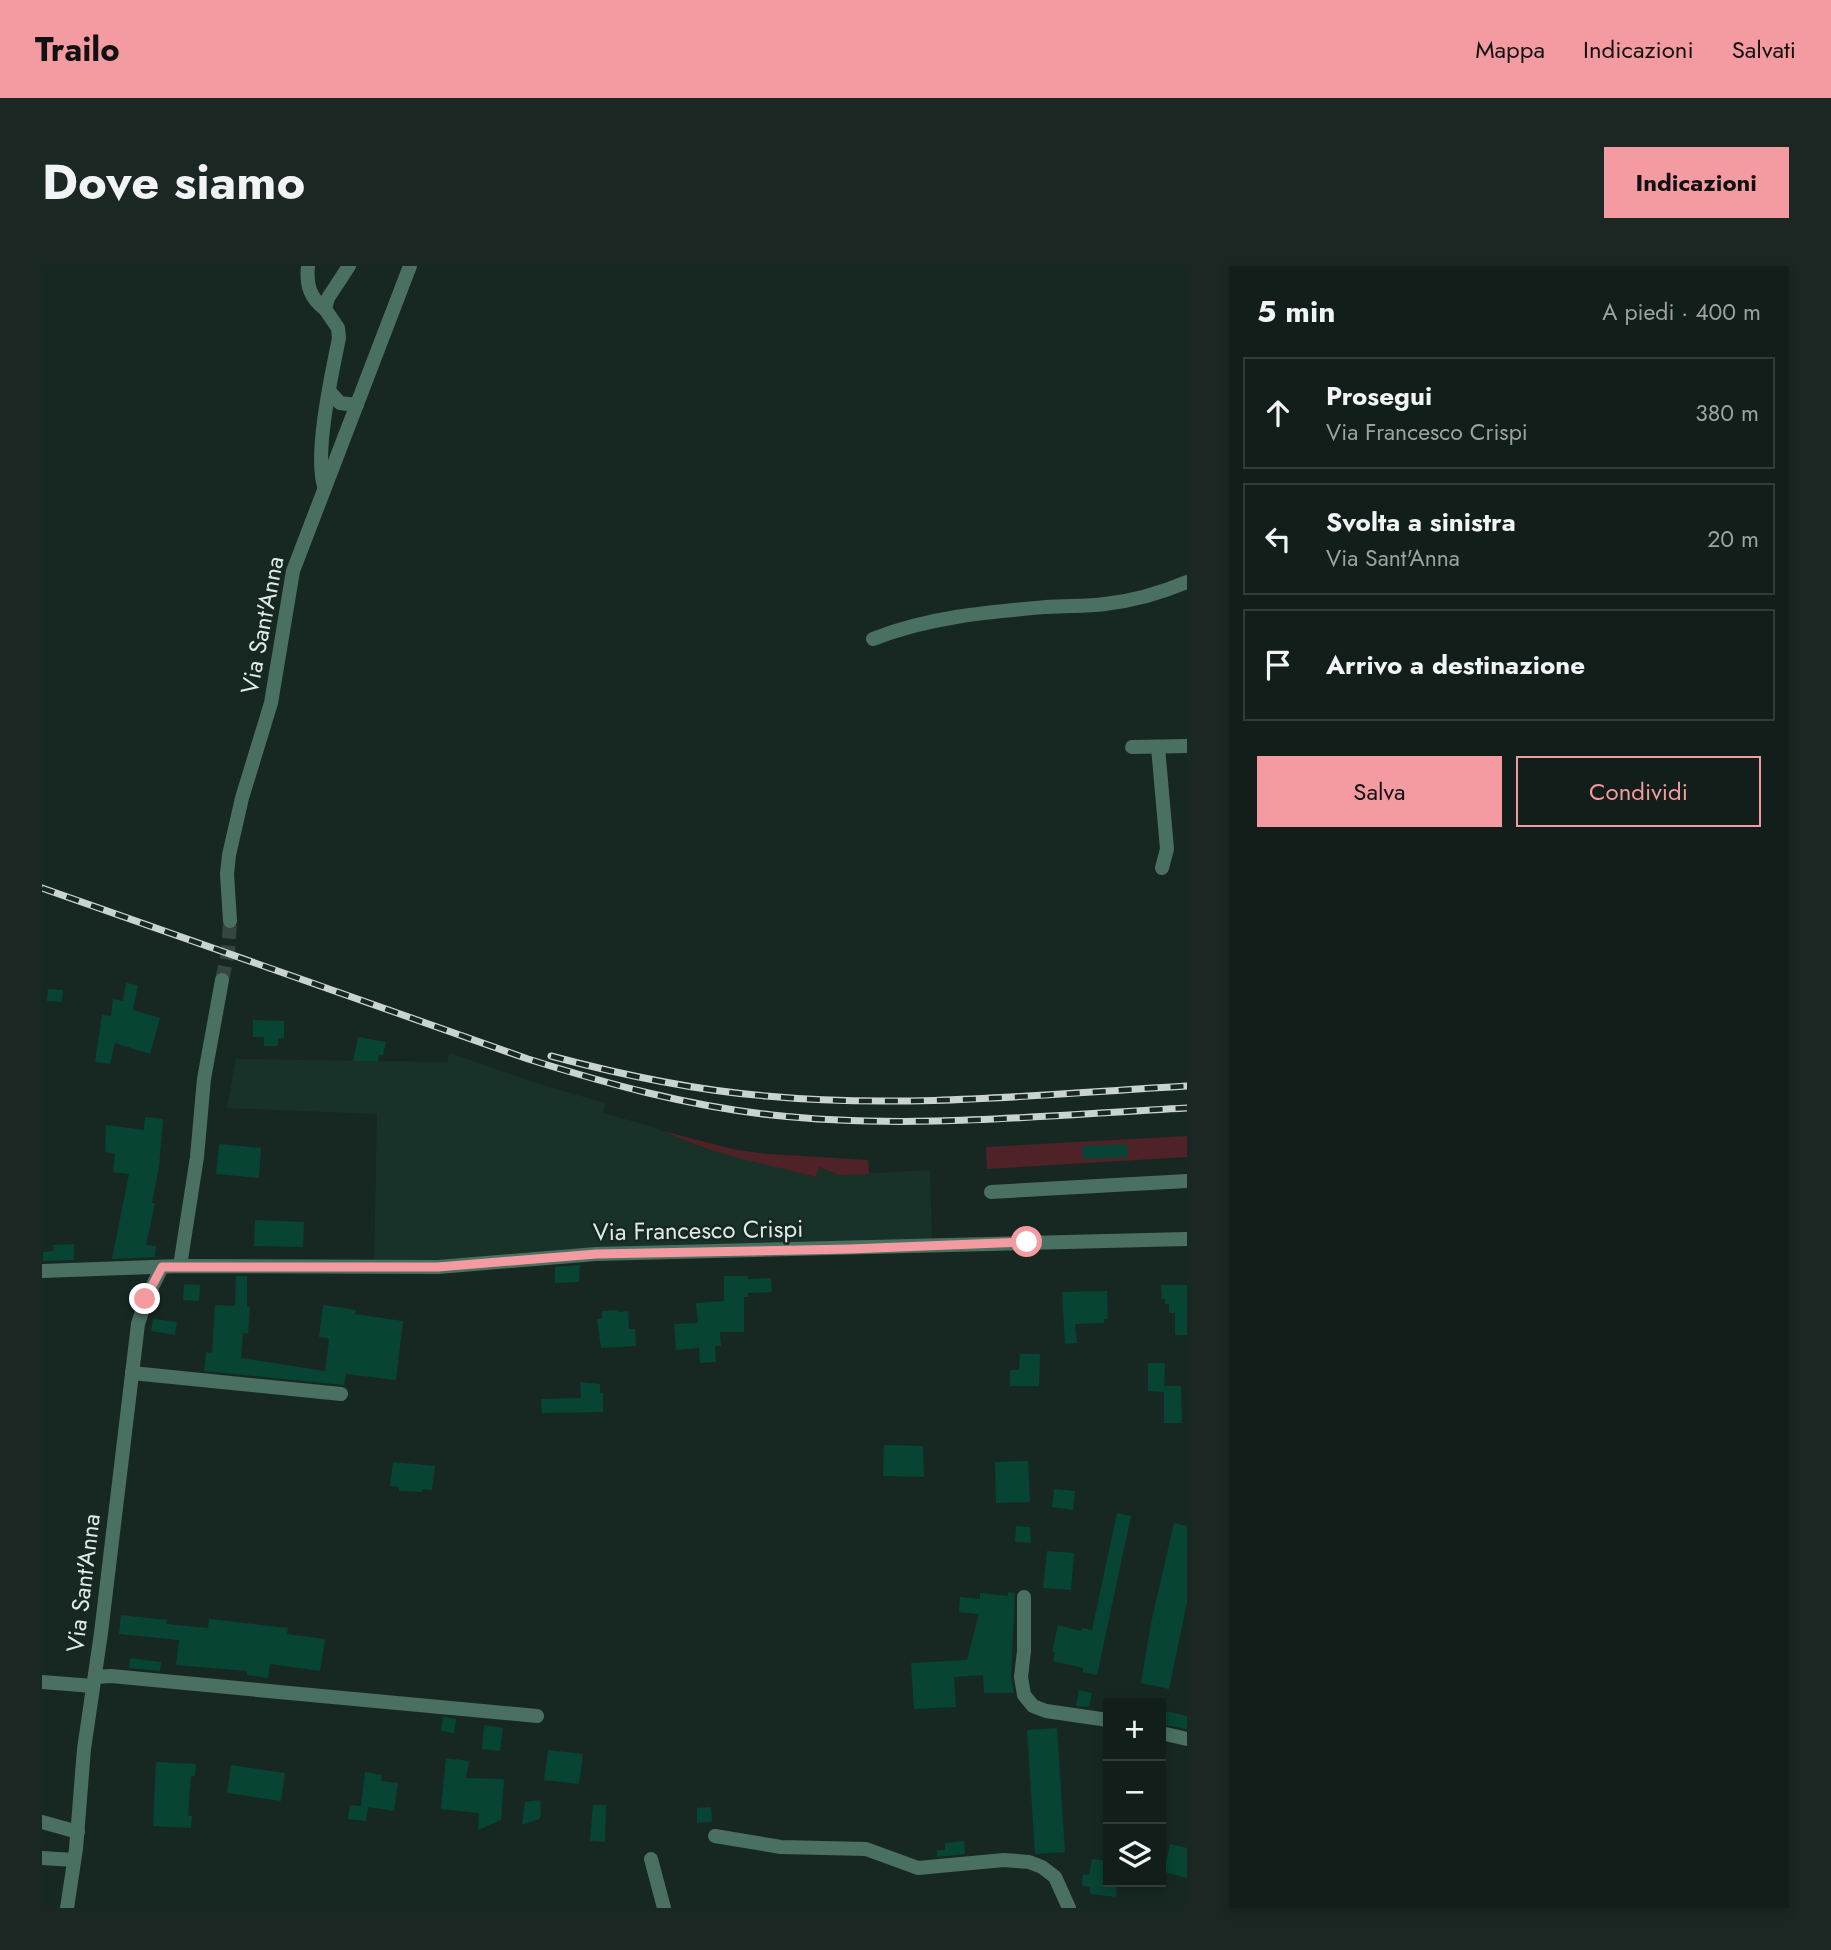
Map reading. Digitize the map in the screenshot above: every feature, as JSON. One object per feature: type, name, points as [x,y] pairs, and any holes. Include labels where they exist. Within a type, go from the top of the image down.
[{"type":"street","name":"Via Sant'Anna","points":[[230,921],[227,874],[229,855],[242,798],[271,702],[293,571],[324,487],[321,466],[329,391],[339,338],[338,328],[325,309],[312,299],[306,278],[308,266]]},
{"type":"street","points":[[325,309],[328,298],[349,266]]},
{"type":"street","points":[[324,487],[410,266]]},
{"type":"street","points":[[329,391],[340,403],[357,405]]},
{"type":"street","points":[[873,639],[956,617],[1049,607],[1104,605],[1160,593],[1187,583]]},
{"type":"street","points":[[1132,747],[1187,746]]},
{"type":"street","points":[[1158,747],[1167,849],[1161,868]]},
{"type":"street","points":[[180,1266],[197,1157],[204,1079],[222,980]]},
{"type":"street","points":[[991,1192],[1187,1181]]},
{"type":"street","name":"Via Francesco Crispi","points":[[42,1271],[180,1266],[438,1267],[596,1254],[1187,1239]]},
{"type":"street","name":"Via Sant'Anna","points":[[67,1908],[78,1832],[84,1749],[138,1324],[145,1299],[162,1267]]},
{"type":"street","points":[[132,1373],[341,1394]]},
{"type":"street","points":[[1024,1597],[1021,1677],[1024,1695],[1033,1706],[1046,1711],[1103,1719]]},
{"type":"street","points":[[42,1682],[94,1682],[111,1676],[326,1696],[363,1702],[537,1716]]},
{"type":"street","points":[[1166,1734],[1187,1739]]},
{"type":"street","points":[[42,1822],[78,1832]]},
{"type":"street","points":[[715,1836],[780,1847],[866,1849],[918,1868],[1004,1860],[1029,1862],[1042,1867],[1055,1877],[1069,1908]]},
{"type":"street","points":[[42,1858],[74,1860]]},
{"type":"street","points":[[651,1858],[664,1908]]},
{"type":"shaded area","points":[[450,1053],[539,1084],[605,1103],[603,1113],[650,1126],[695,1145],[815,1177],[818,1167],[839,1175],[930,1170],[932,1246],[374,1268],[377,1114],[227,1108],[236,1059],[447,1062]]},
{"type":"shaded area","points":[[663,1131],[737,1150],[868,1160],[869,1174],[839,1175],[819,1167],[816,1177],[719,1152]]},
{"type":"shaded area","points":[[1187,1136],[1187,1157],[987,1169],[986,1147]]},
{"type":"building","points":[[126,983],[138,985],[133,1010],[160,1018],[150,1054],[115,1043],[110,1064],[95,1062],[102,1015],[111,1016],[113,999],[123,1001]]},
{"type":"building","points":[[48,989],[63,990],[62,1002],[47,1001]]},
{"type":"building","points":[[253,1020],[284,1021],[284,1038],[278,1038],[278,1046],[264,1046],[264,1037],[253,1037]]},
{"type":"building","points":[[358,1037],[386,1042],[383,1055],[379,1055],[378,1061],[353,1061]]},
{"type":"building","points":[[145,1117],[163,1119],[159,1167],[152,1203],[155,1203],[146,1245],[156,1246],[155,1257],[112,1259],[129,1174],[113,1172],[115,1154],[105,1152],[106,1125],[144,1130]]},
{"type":"building","points":[[219,1144],[261,1148],[259,1178],[216,1174]]},
{"type":"building","points":[[1127,1144],[1128,1157],[1083,1159],[1082,1146]]},
{"type":"building","points":[[255,1220],[304,1222],[303,1247],[254,1246]]},
{"type":"building","points":[[74,1244],[74,1260],[43,1261],[43,1252],[54,1251],[53,1245]]},
{"type":"building","points":[[580,1265],[579,1282],[555,1283],[555,1267]]},
{"type":"building","points":[[236,1276],[247,1276],[247,1307],[250,1307],[248,1334],[243,1333],[241,1358],[325,1371],[329,1340],[319,1337],[323,1305],[356,1310],[355,1314],[403,1321],[396,1380],[346,1374],[344,1385],[204,1371],[206,1352],[212,1353],[215,1305],[235,1306]]},
{"type":"building","points":[[724,1276],[771,1278],[772,1292],[748,1293],[748,1297],[744,1297],[744,1332],[720,1332],[721,1346],[715,1346],[716,1362],[700,1363],[699,1348],[676,1350],[674,1324],[698,1323],[696,1303],[724,1301]]},
{"type":"building","points":[[184,1284],[200,1285],[199,1301],[183,1300]]},
{"type":"building","points":[[1161,1285],[1187,1285],[1187,1335],[1175,1335],[1175,1313],[1169,1313],[1169,1304],[1165,1304],[1165,1299],[1162,1299]]},
{"type":"building","points":[[1107,1291],[1108,1319],[1104,1319],[1104,1323],[1075,1324],[1077,1343],[1065,1344],[1062,1292]]},
{"type":"building","points":[[602,1311],[628,1311],[629,1329],[635,1329],[636,1346],[601,1348],[597,1319],[602,1319]]},
{"type":"building","points":[[153,1319],[177,1322],[175,1335],[151,1331]]},
{"type":"building","points":[[1020,1354],[1040,1354],[1039,1386],[1010,1386],[1010,1370],[1019,1370]]},
{"type":"building","points":[[1148,1363],[1165,1363],[1164,1386],[1181,1386],[1182,1423],[1164,1423],[1164,1392],[1148,1391]]},
{"type":"building","points":[[580,1382],[600,1384],[603,1412],[542,1413],[541,1399],[581,1398]]},
{"type":"building","points":[[884,1445],[923,1446],[924,1477],[883,1476]]},
{"type":"building","points":[[1028,1461],[1030,1502],[996,1503],[995,1462]]},
{"type":"building","points":[[393,1462],[435,1466],[432,1490],[399,1491],[399,1487],[390,1486]]},
{"type":"building","points":[[1054,1489],[1075,1491],[1073,1510],[1052,1507]]},
{"type":"building","points":[[1117,1513],[1131,1516],[1097,1675],[1083,1672],[1083,1668],[1053,1661],[1055,1652],[1052,1652],[1058,1625],[1081,1631],[1082,1628],[1092,1630]]},
{"type":"building","points":[[1174,1523],[1187,1526],[1187,1602],[1169,1689],[1141,1683],[1151,1623]]},
{"type":"building","points":[[1016,1526],[1030,1527],[1031,1543],[1015,1542]]},
{"type":"building","points":[[1047,1551],[1074,1553],[1071,1590],[1043,1588]]},
{"type":"building","points":[[1008,1592],[1015,1593],[1011,1676],[1014,1693],[984,1693],[983,1675],[954,1677],[956,1707],[914,1709],[911,1663],[967,1660],[979,1614],[959,1612],[960,1597],[980,1599],[980,1593],[1008,1596]]},
{"type":"building","points":[[121,1615],[167,1620],[166,1624],[208,1628],[209,1619],[288,1628],[287,1634],[325,1639],[320,1671],[270,1664],[268,1678],[247,1675],[247,1671],[176,1665],[179,1640],[119,1634]]},
{"type":"building","points":[[130,1658],[161,1662],[160,1671],[129,1668]]},
{"type":"building","points":[[1079,1690],[1092,1693],[1089,1707],[1076,1706]]},
{"type":"building","points":[[1166,1711],[1187,1716],[1187,1729],[1166,1725]]},
{"type":"building","points":[[443,1717],[456,1719],[454,1733],[441,1731]]},
{"type":"building","points":[[484,1725],[503,1728],[500,1751],[482,1749]]},
{"type":"building","points":[[1057,1728],[1065,1852],[1035,1854],[1027,1730]]},
{"type":"building","points":[[548,1750],[583,1754],[579,1784],[544,1780]]},
{"type":"building","points":[[446,1758],[469,1761],[466,1778],[504,1779],[501,1820],[478,1830],[479,1813],[441,1809]]},
{"type":"building","points":[[156,1762],[196,1764],[195,1776],[191,1776],[188,1816],[192,1816],[191,1828],[153,1826]]},
{"type":"building","points":[[231,1765],[285,1773],[281,1801],[227,1793]]},
{"type":"building","points":[[365,1772],[382,1775],[381,1781],[398,1783],[394,1811],[368,1807],[366,1821],[348,1819],[350,1805],[361,1806]]},
{"type":"building","points":[[540,1800],[539,1819],[522,1825],[525,1802]]},
{"type":"building","points":[[593,1805],[606,1805],[605,1842],[590,1841]]},
{"type":"building","points":[[711,1807],[712,1822],[697,1823],[697,1808]]},
{"type":"building","points":[[964,1841],[965,1854],[937,1857],[937,1850],[945,1850],[945,1843]]},
{"type":"building","points":[[1170,1844],[1187,1848],[1187,1878],[1166,1873]]},
{"type":"building","points":[[1092,1859],[1103,1860],[1103,1887],[1117,1887],[1116,1897],[1090,1894],[1090,1887],[1082,1886],[1083,1874],[1089,1875]]},
{"type":"tunnel","points":[[222,980],[228,953],[230,921]]},
{"type":"railway","points":[[42,888],[528,1059],[618,1085],[710,1106],[772,1115],[875,1121],[979,1120],[1187,1108]]},
{"type":"railway","points":[[551,1056],[685,1086],[818,1100],[976,1099],[1187,1086]]},
{"type":"route","points":[[145,1299],[162,1267],[438,1267],[596,1254],[1027,1242]]}]
